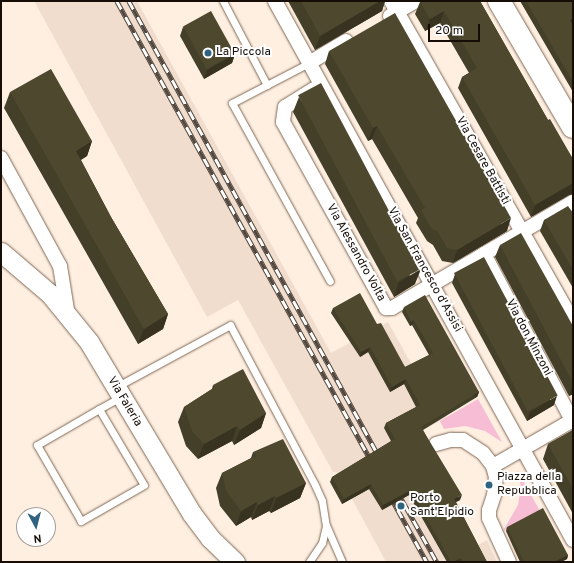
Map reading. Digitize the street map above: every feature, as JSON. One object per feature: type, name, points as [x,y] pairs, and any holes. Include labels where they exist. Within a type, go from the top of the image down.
[{"type":"main road","points":[[499,1],[573,127]]},
{"type":"street","name":"Via San Francesco d'Assisi","points":[[276,1],[573,540]]},
{"type":"street","points":[[377,24],[394,6],[416,1]]},
{"type":"street","name":"Via Cesare Battisti","points":[[394,6],[573,322]]},
{"type":"street","points":[[310,62],[357,35]]},
{"type":"street","name":"Via Alessandro Volta","points":[[322,85],[285,107],[283,122],[384,306],[392,308],[522,232],[569,209]]},
{"type":"street","points":[[1,158],[60,266],[68,316]]},
{"type":"street","name":"Via Faleria","points":[[1,252],[50,294],[89,342],[192,514],[210,538],[235,562]]},
{"type":"street","name":"Via don Minzoni","points":[[484,254],[573,421]]},
{"type":"street","points":[[493,466],[573,421]]},
{"type":"street","points":[[436,444],[448,434],[473,444],[488,457],[493,466],[496,477],[494,496],[489,510],[489,518],[509,562]]},
{"type":"lane","points":[[223,1],[267,85]]},
{"type":"lane","points":[[310,62],[232,103],[330,281]]},
{"type":"lane","points":[[99,409],[144,485],[81,522],[37,445],[99,409],[119,392],[230,325],[315,484],[322,501],[326,526],[342,562]]},
{"type":"lane","points":[[313,561],[322,543],[326,526]]},
{"type":"shaded area","points":[[34,1],[137,1],[331,353],[388,322],[427,392],[433,389],[447,417],[419,432],[460,500],[453,503],[476,546],[487,540],[497,562],[386,562],[338,473],[333,472],[238,300],[207,317]]},
{"type":"shaded area","points":[[478,399],[502,442],[485,431],[465,426],[444,429],[440,421]]},
{"type":"shaded area","points":[[517,470],[540,511],[503,531],[518,505],[521,487]]},
{"type":"building","points":[[301,1],[380,1],[320,36]]},
{"type":"building","points":[[480,1],[548,120],[550,119],[573,159],[573,183],[535,205],[462,77],[477,68],[444,11],[430,19],[420,2]]},
{"type":"building","points":[[526,1],[573,1],[573,18],[570,20],[573,26],[573,82]]},
{"type":"building","points":[[211,11],[235,54],[207,69],[183,27]]},
{"type":"building","points":[[395,13],[511,218],[457,250],[447,248],[438,232],[431,228],[421,210],[425,208],[377,126],[373,128],[329,51]]},
{"type":"building","points":[[51,69],[92,141],[76,151],[111,217],[168,314],[144,329],[10,92]]},
{"type":"building","points":[[321,83],[420,269],[397,282],[298,95]]},
{"type":"building","points":[[568,206],[573,213],[573,270],[544,220]]},
{"type":"building","points":[[521,233],[573,326],[573,383],[500,245]]},
{"type":"building","points":[[484,257],[558,396],[528,412],[454,273]]},
{"type":"building","points":[[360,293],[377,324],[381,323],[405,367],[433,353],[414,320],[411,322],[404,307],[425,295],[479,392],[421,427],[462,495],[454,499],[487,562],[463,562],[461,558],[451,562],[411,490],[383,505],[371,484],[344,499],[332,477],[395,439],[386,423],[420,405],[406,379],[392,387],[370,347],[361,352],[333,308]]},
{"type":"building","points":[[243,369],[266,413],[240,430],[237,426],[204,444],[192,431],[184,407],[215,387],[213,385]]},
{"type":"building","points":[[573,430],[573,489],[548,444]]},
{"type":"building","points":[[283,439],[306,483],[258,505],[257,502],[241,511],[226,490],[222,473],[256,456],[253,452]]},
{"type":"building","points":[[543,508],[568,555],[554,562],[524,562],[507,527]]},
{"type":"railway","points":[[117,1],[373,464]]},
{"type":"railway","points":[[129,1],[381,460]]},
{"type":"railway","points":[[396,489],[437,562]]},
{"type":"railway","points":[[389,494],[427,562]]},
{"type":"place","name":"La Piccola","points":[[208,53]]},
{"type":"place","name":"Piazza della Repubblica","points":[[489,485]]},
{"type":"place","name":"Porto Sant'Elpidio","points":[[401,506]]}]
